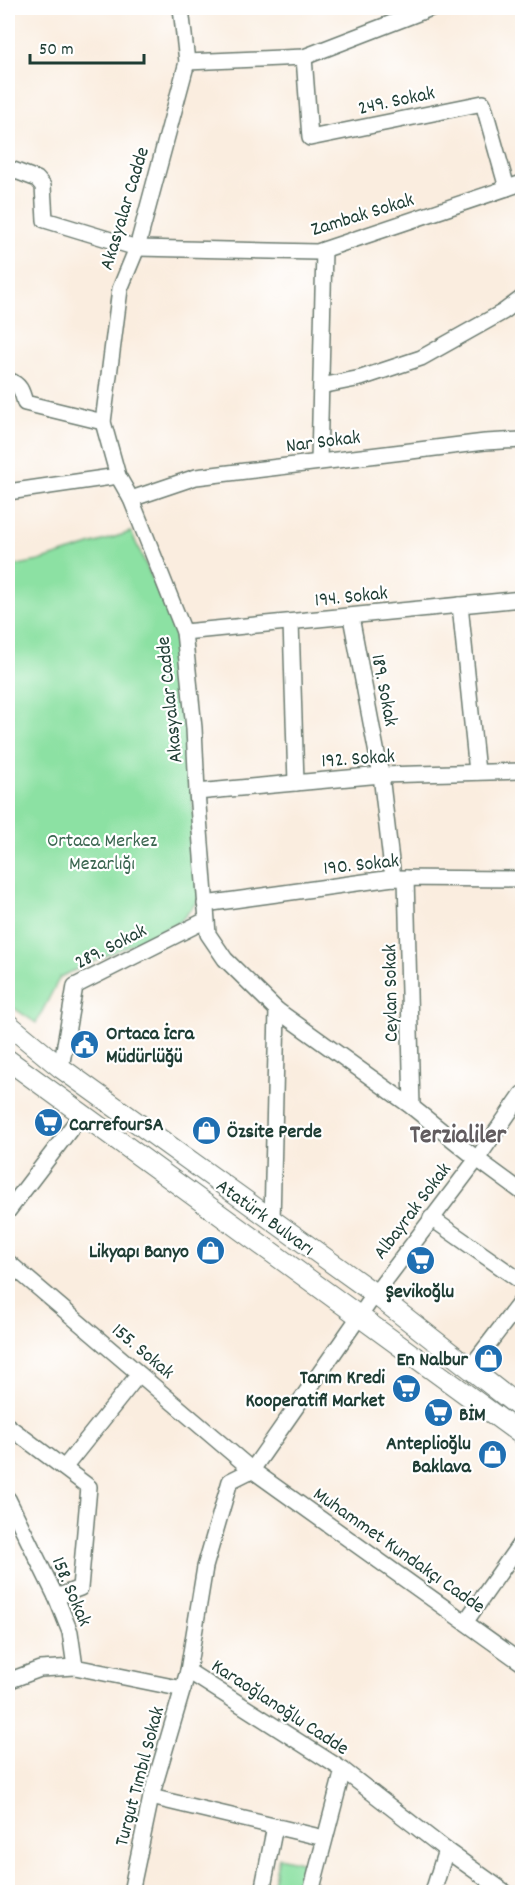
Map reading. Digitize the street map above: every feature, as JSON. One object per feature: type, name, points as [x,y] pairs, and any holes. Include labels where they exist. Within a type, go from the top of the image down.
[{"type":"main road","name":"Atatürk Bulvarı","points":[[8,1024],[61,1068],[375,1294],[522,1408]]},
{"type":"main road","name":"Atatürk Bulvarı","points":[[8,1060],[522,1435]]},
{"type":"street","name":"Akasyalar Cadde","points":[[181,8],[187,62],[137,248],[120,289],[103,422],[118,476],[131,500],[184,632],[194,728],[208,934],[225,959],[277,1010],[412,1107],[522,1192]]},
{"type":"street","points":[[187,62],[304,57],[431,8]]},
{"type":"street","name":"249. Sokak","points":[[304,57],[310,138],[483,103],[507,188]]},
{"type":"street","name":"Zambak Sokak","points":[[8,168],[37,179],[44,186],[45,220],[137,248],[317,252],[522,183]]},
{"type":"street","points":[[319,462],[324,250]]},
{"type":"street","points":[[321,386],[361,378],[421,358],[503,312],[522,298]]},
{"type":"street","points":[[8,380],[16,383],[22,391],[25,403],[103,422]]},
{"type":"street","name":"Nar Sokak","points":[[131,500],[196,477],[485,442],[522,440]]},
{"type":"street","points":[[8,492],[118,476]]},
{"type":"street","name":"194. Sokak","points":[[184,632],[522,599]]},
{"type":"street","points":[[460,605],[477,772]]},
{"type":"street","name":"189. Sokak","points":[[351,616],[400,878]]},
{"type":"street","points":[[291,622],[296,783]]},
{"type":"street","name":"192. Sokak","points":[[197,792],[381,775],[522,771]]},
{"type":"street","name":"190. Sokak","points":[[205,904],[400,878],[522,879]]},
{"type":"street","name":"Ceylan Sokak","points":[[400,878],[410,971],[412,1107]]},
{"type":"street","name":"289. Sokak","points":[[61,1068],[75,986],[206,920]]},
{"type":"street","points":[[272,1221],[277,1010]]},
{"type":"street","name":"Albayrak Sokak","points":[[360,1316],[477,1159],[522,1094]]},
{"type":"street","points":[[8,1211],[82,1114]]},
{"type":"street","points":[[431,1218],[522,1282]]},
{"type":"street","name":"155. Sokak","points":[[8,1262],[252,1470]]},
{"type":"street","points":[[470,1368],[522,1300]]},
{"type":"street","name":"Karaoğlanoğlu Cadde","points":[[360,1316],[252,1470],[230,1481],[205,1567],[188,1671],[343,1770],[505,1893]]},
{"type":"street","points":[[64,1468],[139,1374]]},
{"type":"street","points":[[8,1426],[89,1486],[80,1588],[56,1597]]},
{"type":"street","name":"Muhammet Kundakçı Cadde","points":[[252,1470],[522,1663]]},
{"type":"street","name":"158. Sokak","points":[[8,1499],[56,1597],[70,1632],[75,1667]]},
{"type":"street","points":[[466,1621],[522,1541]]},
{"type":"street","points":[[8,1681],[40,1669],[75,1667],[183,1689]]},
{"type":"street","name":"Turgut Tımbıl Sokak","points":[[131,1893],[152,1797],[188,1671]]},
{"type":"street","points":[[311,1893],[343,1770]]},
{"type":"street","points":[[152,1797],[324,1838]]},
{"type":"street","points":[[262,1893],[275,1826]]},
{"type":"street","points":[[433,1893],[446,1850]]},
{"type":"green space","name":"Ortaca Merkez Mezarlığı","points":[[131,532],[176,630],[197,851],[204,893],[180,922],[60,977],[36,1023],[8,1004],[8,567],[39,561]]},
{"type":"green space","points":[[279,1857],[305,1863],[298,1892],[271,1892]]},
{"type":"place","name":"Ortaca İcra Müdürlüğü","points":[[85,1044]]},
{"type":"place","name":"CarrefourSA","points":[[48,1123]]},
{"type":"place","name":"Özsite Perde","points":[[206,1130]]},
{"type":"place","name":"Likyapı Banyo","points":[[210,1250]]},
{"type":"place","name":"Şevikoğlu","points":[[420,1260]]},
{"type":"place","name":"En Nalbur","points":[[489,1358]]},
{"type":"place","name":"Tarım Kredi Kooperatifi Market","points":[[406,1388]]},
{"type":"place","name":"BİM","points":[[438,1413]]},
{"type":"place","name":"Anteplioğlu Baklava","points":[[492,1454]]},
{"type":"district","name":"Terzialiler","points":[[458,1133]]}]
